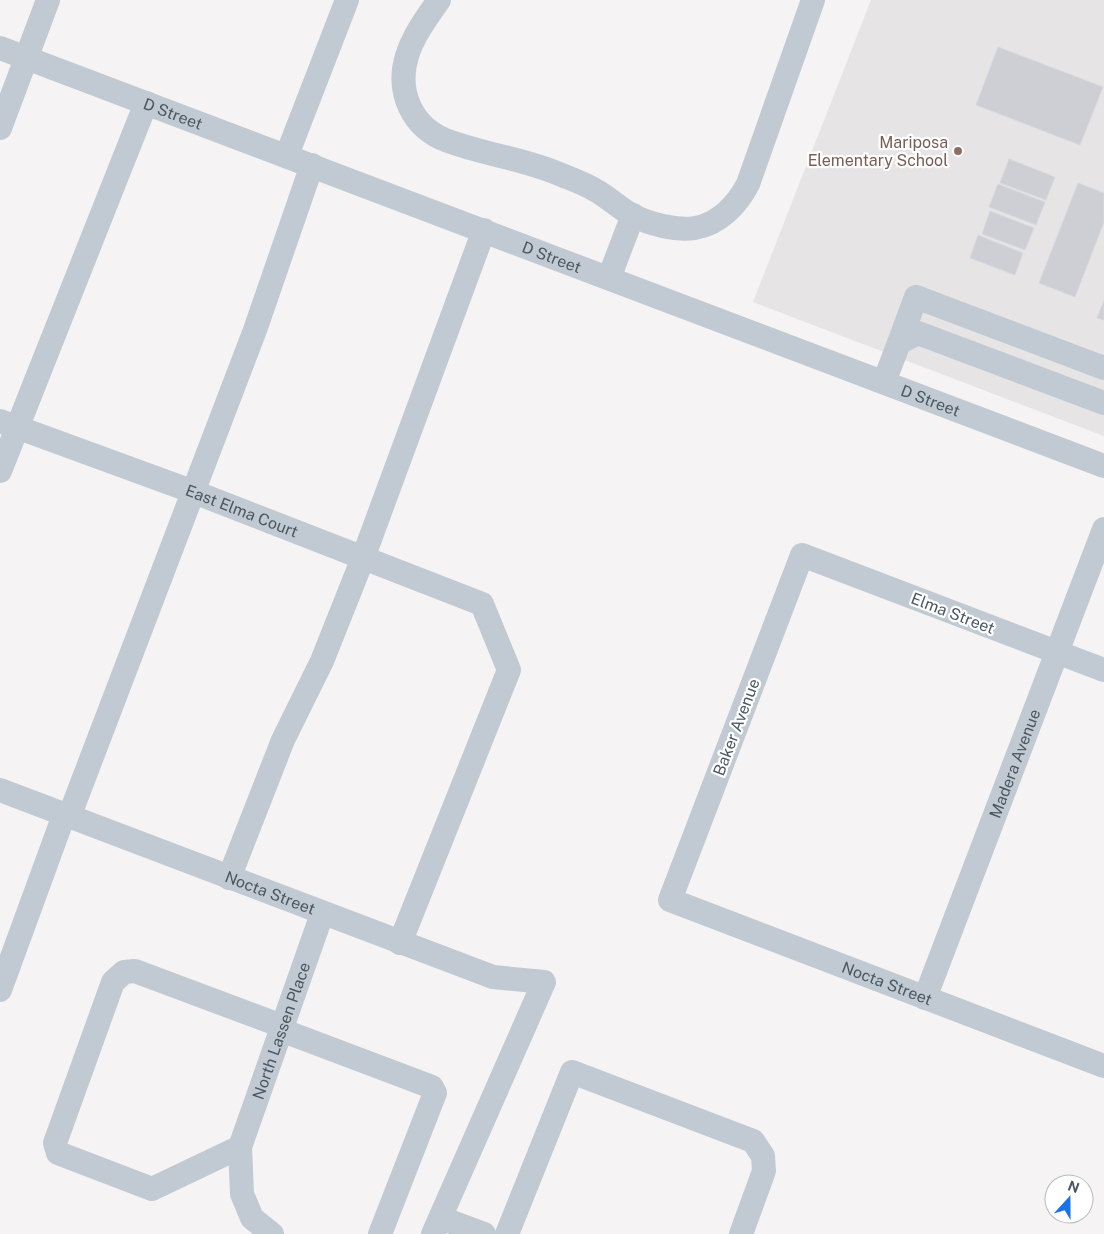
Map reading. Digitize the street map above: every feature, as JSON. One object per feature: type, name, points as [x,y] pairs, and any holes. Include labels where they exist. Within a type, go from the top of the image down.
[{"type":"street","points":[[0,128],[48,0]]},
{"type":"street","points":[[287,155],[348,0]]},
{"type":"street","points":[[439,0],[407,55],[404,71],[407,104],[415,120],[431,133],[447,141],[533,164],[596,190],[633,216],[672,228],[694,228],[711,222],[727,213],[740,198],[748,184],[813,0]]},
{"type":"street","name":"D Street","points":[[0,48],[287,155],[1104,466]]},
{"type":"street","points":[[0,471],[8,424],[146,103]]},
{"type":"street","points":[[0,990],[194,492],[255,330],[312,165]]},
{"type":"street","points":[[609,278],[633,216]]},
{"type":"street","points":[[229,878],[283,740],[322,660],[363,558],[484,230]]},
{"type":"street","points":[[884,382],[916,297],[1104,368]]},
{"type":"street","points":[[899,343],[918,333],[1104,402]]},
{"type":"street","name":"East Elma Court","points":[[8,424],[194,492],[482,604],[509,670],[400,943]]},
{"type":"street","name":"Madera Avenue","points":[[925,998],[1104,529]]},
{"type":"street","name":"Elma Street","points":[[802,555],[1104,670]]},
{"type":"street","name":"Baker Avenue","points":[[670,900],[802,555]]},
{"type":"street","name":"Nocta Street","points":[[0,790],[322,914],[493,977],[544,982],[437,1226]]},
{"type":"street","name":"Nocta Street","points":[[670,900],[1104,1066]]},
{"type":"street","name":"North Lassen Place","points":[[240,1147],[322,914]]},
{"type":"street","points":[[272,1234],[252,1218],[242,1194],[240,1147],[152,1189],[58,1153],[55,1143],[113,982],[124,972],[136,970],[432,1086],[435,1093],[380,1234]]},
{"type":"street","points":[[507,1234],[572,1072],[753,1141],[763,1156],[764,1171],[741,1234]]},
{"type":"street","points":[[437,1226],[484,1234]]},
{"type":"shaded area","name":"Mariposa Elementary School","points":[[871,0],[1104,0],[1104,436],[753,302]]},
{"type":"building","points":[[998,47],[1103,87],[1080,145],[976,105]]},
{"type":"building","points":[[1009,159],[1055,177],[1046,200],[1000,183]]},
{"type":"building","points":[[1078,183],[1104,193],[1104,222],[1075,297],[1039,283]]},
{"type":"building","points":[[998,184],[1045,202],[1036,225],[989,207]]},
{"type":"building","points":[[990,211],[1034,228],[1025,250],[982,234]]},
{"type":"building","points":[[978,235],[1023,253],[1015,275],[970,258]]},
{"type":"building","points":[[1104,300],[1104,320],[1097,318]]},
{"type":"place","name":"Mariposa Elementary School","points":[[958,151]]}]
